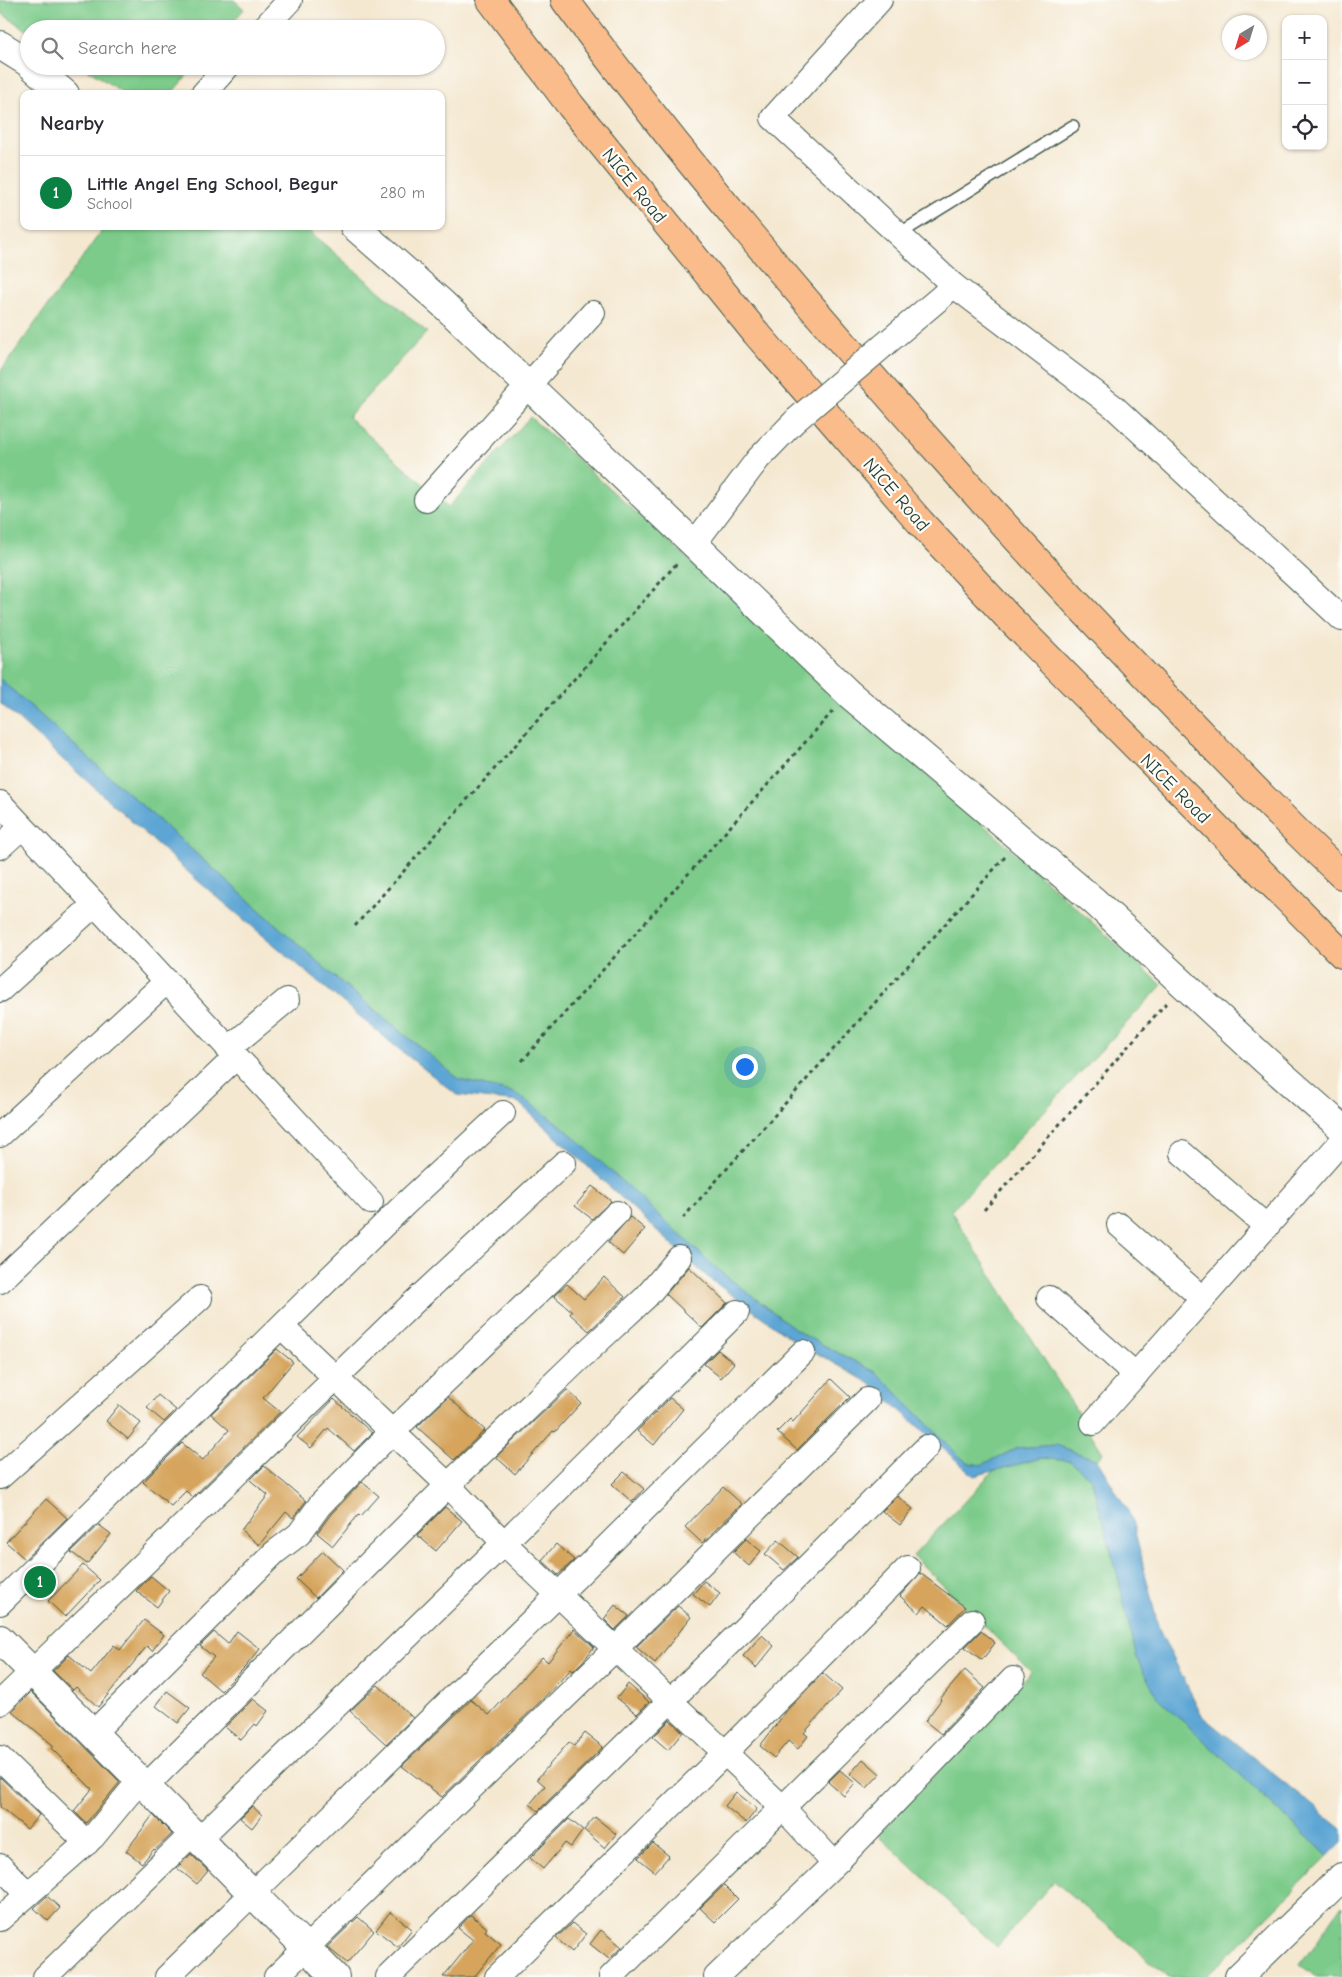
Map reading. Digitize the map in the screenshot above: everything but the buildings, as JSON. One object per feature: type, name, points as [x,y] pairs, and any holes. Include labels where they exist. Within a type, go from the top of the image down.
[{"type":"highway","name":"NICE Road","points":[[491,0],[571,106],[731,302],[920,522],[1007,616],[1342,954]]},
{"type":"highway","points":[[565,0],[678,147],[812,309],[1024,547],[1294,830],[1342,875]]},
{"type":"street","points":[[271,20],[290,0]]},
{"type":"street","points":[[880,0],[774,118],[953,285],[1114,406],[1342,619]]},
{"type":"street","points":[[0,45],[20,57]]},
{"type":"street","points":[[43,75],[61,90]]},
{"type":"street","points":[[207,90],[220,75]]},
{"type":"street","points":[[359,230],[442,304],[528,385],[849,694],[1094,902],[1342,1128]]},
{"type":"street","points":[[694,544],[758,459],[796,420],[942,297],[953,285]]},
{"type":"street","points":[[426,500],[593,313]]},
{"type":"street","points":[[0,803],[371,1202]]},
{"type":"street","points":[[0,847],[22,827]]},
{"type":"street","points":[[0,990],[95,904]]},
{"type":"street","points":[[0,1135],[166,982]]},
{"type":"street","points":[[0,1281],[287,1000]]},
{"type":"street","points":[[0,1603],[405,1204],[503,1113]]},
{"type":"street","points":[[1093,1423],[1342,1141]]},
{"type":"street","points":[[1182,1153],[1267,1226]]},
{"type":"street","points":[[0,1703],[412,1304],[564,1163]]},
{"type":"street","points":[[93,1733],[274,1553],[299,1534],[320,1505],[392,1432],[551,1280],[617,1213]]},
{"type":"street","points":[[1119,1225],[1203,1299]]},
{"type":"street","points":[[0,1919],[87,1843],[143,1783],[448,1485],[646,1297],[679,1258]]},
{"type":"street","points":[[0,1477],[200,1298]]},
{"type":"street","points":[[1049,1298],[1136,1375]]},
{"type":"street","points":[[45,1977],[504,1543],[737,1312]]},
{"type":"street","points":[[282,1327],[448,1485],[504,1543],[783,1808],[830,1859],[837,1861]]},
{"type":"street","points":[[167,1977],[559,1594],[803,1352]]},
{"type":"street","points":[[276,1977],[616,1648],[867,1400]]},
{"type":"street","points":[[388,1977],[807,1567],[927,1446]]},
{"type":"street","points":[[497,1977],[725,1753],[908,1568]]},
{"type":"street","points":[[611,1977],[972,1621]]},
{"type":"street","points":[[0,1639],[335,1977]]},
{"type":"street","points":[[716,1977],[841,1858],[1013,1680]]},
{"type":"street","points":[[0,1758],[87,1843]]},
{"type":"street","points":[[0,1866],[28,1894]]},
{"type":"street","points":[[1239,1977],[1342,1877]]},
{"type":"lane","points":[[899,234],[1073,126]]},
{"type":"path","points":[[355,926],[694,544]]},
{"type":"path","points":[[522,1061],[849,694]]},
{"type":"path","points":[[683,1218],[1021,840]]},
{"type":"path","points":[[984,1210],[1183,984]]},
{"type":"green space","points":[[0,0],[234,0],[244,9],[235,20],[20,20],[20,26],[0,12]]},
{"type":"green space","points":[[96,75],[187,75],[174,90],[119,90]]},
{"type":"green space","points":[[102,230],[308,230],[427,332],[348,417],[449,507],[530,417],[1162,985],[951,1211],[1103,1453],[1097,1460],[1056,1445],[1018,1448],[981,1465],[968,1463],[877,1373],[802,1334],[718,1270],[563,1127],[515,1093],[460,1080],[336,978],[0,679],[0,372]]},
{"type":"green space","points":[[1041,1458],[1070,1461],[1091,1478],[1115,1565],[1157,1697],[1328,1856],[1206,1977],[1169,1977],[1054,1881],[997,1947],[878,1835],[1031,1672],[913,1556],[993,1471]]},
{"type":"green space","points":[[1342,1905],[1342,1977],[1317,1977],[1300,1965]]},
{"type":"water","points":[[0,679],[336,978],[460,1080],[515,1093],[563,1127],[718,1270],[802,1334],[877,1373],[968,1463],[981,1465],[1018,1448],[1056,1445],[1097,1460],[1131,1516],[1159,1630],[1203,1717],[1342,1829],[1342,1842],[1328,1856],[1157,1697],[1137,1659],[1115,1565],[1091,1478],[1070,1461],[1041,1458],[974,1476],[869,1383],[792,1339],[706,1276],[518,1102],[457,1095],[395,1046],[198,881],[0,703]]},
{"type":"place","name":"Little Angel Eng School, Begur","points":[[40,1582]]}]
